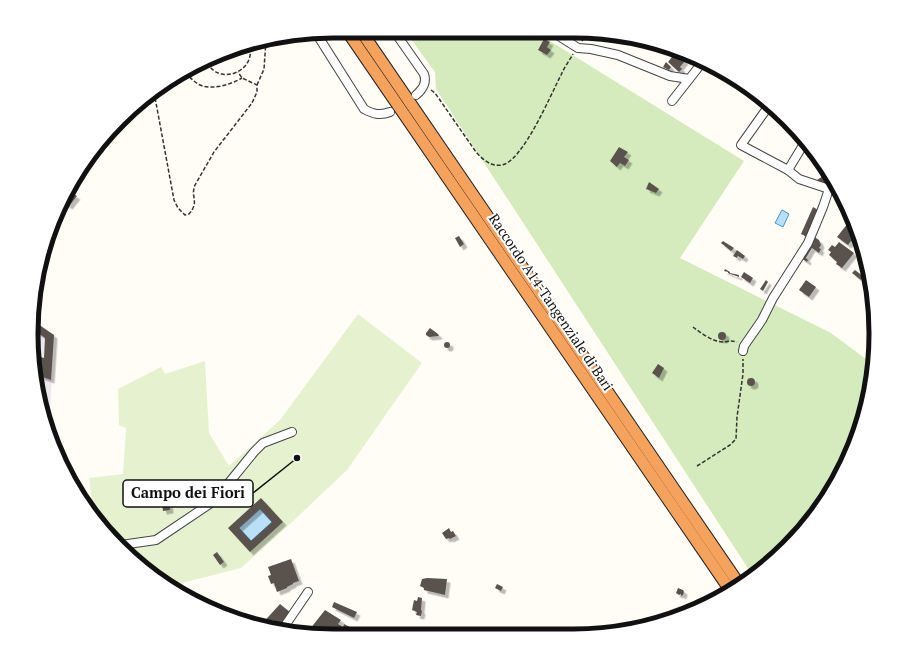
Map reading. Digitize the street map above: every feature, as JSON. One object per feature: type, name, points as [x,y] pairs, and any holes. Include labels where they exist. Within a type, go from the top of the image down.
[{"type":"highway","name":"Raccordo A14-Tangenziale di Bari","points":[[352,38],[727,586]]},
{"type":"highway","name":"Raccordo A14-Tangenziale di Bari","points":[[366,38],[736,580]]},
{"type":"street","points":[[399,38],[422,70],[425,78],[424,86],[416,95]]},
{"type":"street","points":[[562,38],[578,48],[591,49],[618,55],[670,76],[689,80]]},
{"type":"street","points":[[320,39],[364,109],[379,115],[390,112]]},
{"type":"street","points":[[672,101],[700,66]]},
{"type":"street","points":[[744,348],[762,320],[773,298],[808,243],[829,189],[804,182],[788,170],[741,146],[766,110]]},
{"type":"street","points":[[788,170],[802,147]]},
{"type":"street","points":[[127,544],[156,540],[214,501],[251,455],[263,443],[292,432]]},
{"type":"street","points":[[286,625],[308,592]]},
{"type":"path","points":[[424,86],[435,93],[483,160],[493,165],[502,165],[511,161],[518,153],[543,113],[562,73],[584,39]]},
{"type":"path","points":[[155,98],[173,196],[178,208],[185,215],[189,214],[195,204],[193,190],[195,184],[214,152],[252,103],[257,92],[257,85],[264,69],[266,46]]},
{"type":"path","points":[[208,65],[215,71],[230,75],[244,68],[248,62],[250,50]]},
{"type":"path","points":[[238,72],[242,78],[257,85]]},
{"type":"path","points":[[189,76],[198,84],[206,86],[232,83],[242,78]]},
{"type":"path","points":[[693,327],[703,335],[723,342],[730,340],[744,348],[744,374],[737,417],[736,440],[697,466]]},
{"type":"shaded area","points":[[38,324],[54,335],[50,415],[41,372]]},
{"type":"green space","points":[[410,38],[545,38],[744,161],[680,258],[831,333],[867,360],[859,410],[847,447],[839,464],[819,498],[796,528],[768,556],[749,571],[436,89],[435,72]]},
{"type":"green space","points":[[358,314],[422,363],[347,470],[241,568],[178,584],[139,556],[111,528],[92,504],[89,478],[123,474],[126,428],[119,425],[118,389],[161,367],[165,374],[205,361],[209,433],[229,466],[280,420]]},
{"type":"water","points":[[782,210],[789,214],[783,227],[775,223]]},
{"type":"water","points":[[260,509],[272,522],[251,541],[239,528]]},
{"type":"building","points":[[544,39],[550,42],[547,47],[551,50],[547,55],[538,50]]},
{"type":"building","points":[[669,54],[683,59],[685,61],[680,67],[682,69],[679,72],[668,62],[672,57]]},
{"type":"building","points":[[666,62],[671,67],[669,70],[663,67]]},
{"type":"building","points":[[619,147],[628,152],[624,157],[629,160],[625,166],[620,163],[617,167],[610,161]]},
{"type":"building","points":[[823,176],[827,182],[820,185],[817,180]]},
{"type":"building","points":[[649,182],[659,189],[656,193],[646,189]]},
{"type":"building","points":[[73,194],[77,196],[69,206],[67,205]]},
{"type":"building","points":[[813,207],[818,210],[807,237],[801,234]]},
{"type":"building","points":[[848,223],[855,245],[851,241],[848,245],[837,237]]},
{"type":"building","points":[[459,236],[464,244],[460,247],[455,238]]},
{"type":"building","points":[[813,236],[819,240],[821,245],[819,248],[821,249],[819,253],[812,248],[806,258],[808,260],[807,262],[801,258]]},
{"type":"building","points":[[723,241],[734,248],[731,251],[721,243]]},
{"type":"building","points":[[839,242],[854,253],[842,268],[836,264],[837,262],[829,255],[831,252],[828,250],[832,245],[835,247]]},
{"type":"building","points":[[737,250],[745,256],[743,259],[738,256],[737,258],[733,256]]},
{"type":"building","points":[[725,269],[730,273],[739,275],[739,277],[724,271]]},
{"type":"building","points":[[855,270],[863,278],[861,280],[852,273]]},
{"type":"building","points":[[744,272],[753,278],[750,283],[741,277]]},
{"type":"building","points":[[766,280],[768,282],[763,291],[760,289]]},
{"type":"building","points":[[806,280],[816,287],[809,297],[799,290]]},
{"type":"building","points":[[38,324],[54,335],[51,380],[42,377],[41,372],[39,357],[44,358],[45,338],[38,333]]},
{"type":"building","points":[[430,328],[439,336],[429,337],[426,335]]},
{"type":"building","points":[[720,332],[724,332],[726,336],[724,340],[720,340],[718,338],[718,334]]},
{"type":"building","points":[[447,342],[450,345],[447,348],[444,345]]},
{"type":"building","points":[[658,364],[664,368],[659,378],[652,373]]},
{"type":"building","points":[[751,378],[754,379],[754,385],[751,386],[748,385],[747,382],[748,379]]},
{"type":"building","points":[[261,498],[283,522],[250,552],[228,528]],"holes":[[[260,509],[272,522],[251,541],[239,528]]]},
{"type":"building","points":[[169,502],[170,510],[163,511],[162,503]]},
{"type":"building","points":[[449,528],[456,536],[446,539],[442,533]]},
{"type":"building","points":[[217,552],[224,562],[220,565],[213,555]]},
{"type":"building","points":[[291,559],[299,581],[277,592],[274,583],[271,584],[268,576],[271,575],[268,567]]},
{"type":"building","points":[[422,579],[447,579],[445,595],[424,590],[424,588],[420,586]]},
{"type":"building","points":[[497,584],[503,587],[501,591],[495,588]]},
{"type":"building","points":[[678,588],[683,590],[683,595],[681,596],[681,594],[679,595],[676,593]]},
{"type":"building","points":[[418,597],[422,598],[421,616],[416,615],[417,612],[412,610],[414,600],[417,601]]},
{"type":"building","points":[[334,602],[357,612],[354,618],[332,607]]},
{"type":"building","points":[[280,604],[291,613],[283,624],[277,623],[273,620],[271,622],[265,621]]},
{"type":"building","points":[[325,610],[341,620],[338,624],[343,627],[344,624],[352,629],[334,629],[311,628]]},
{"type":"place","name":"Campo dei Fiori","points":[[297,458]]}]
